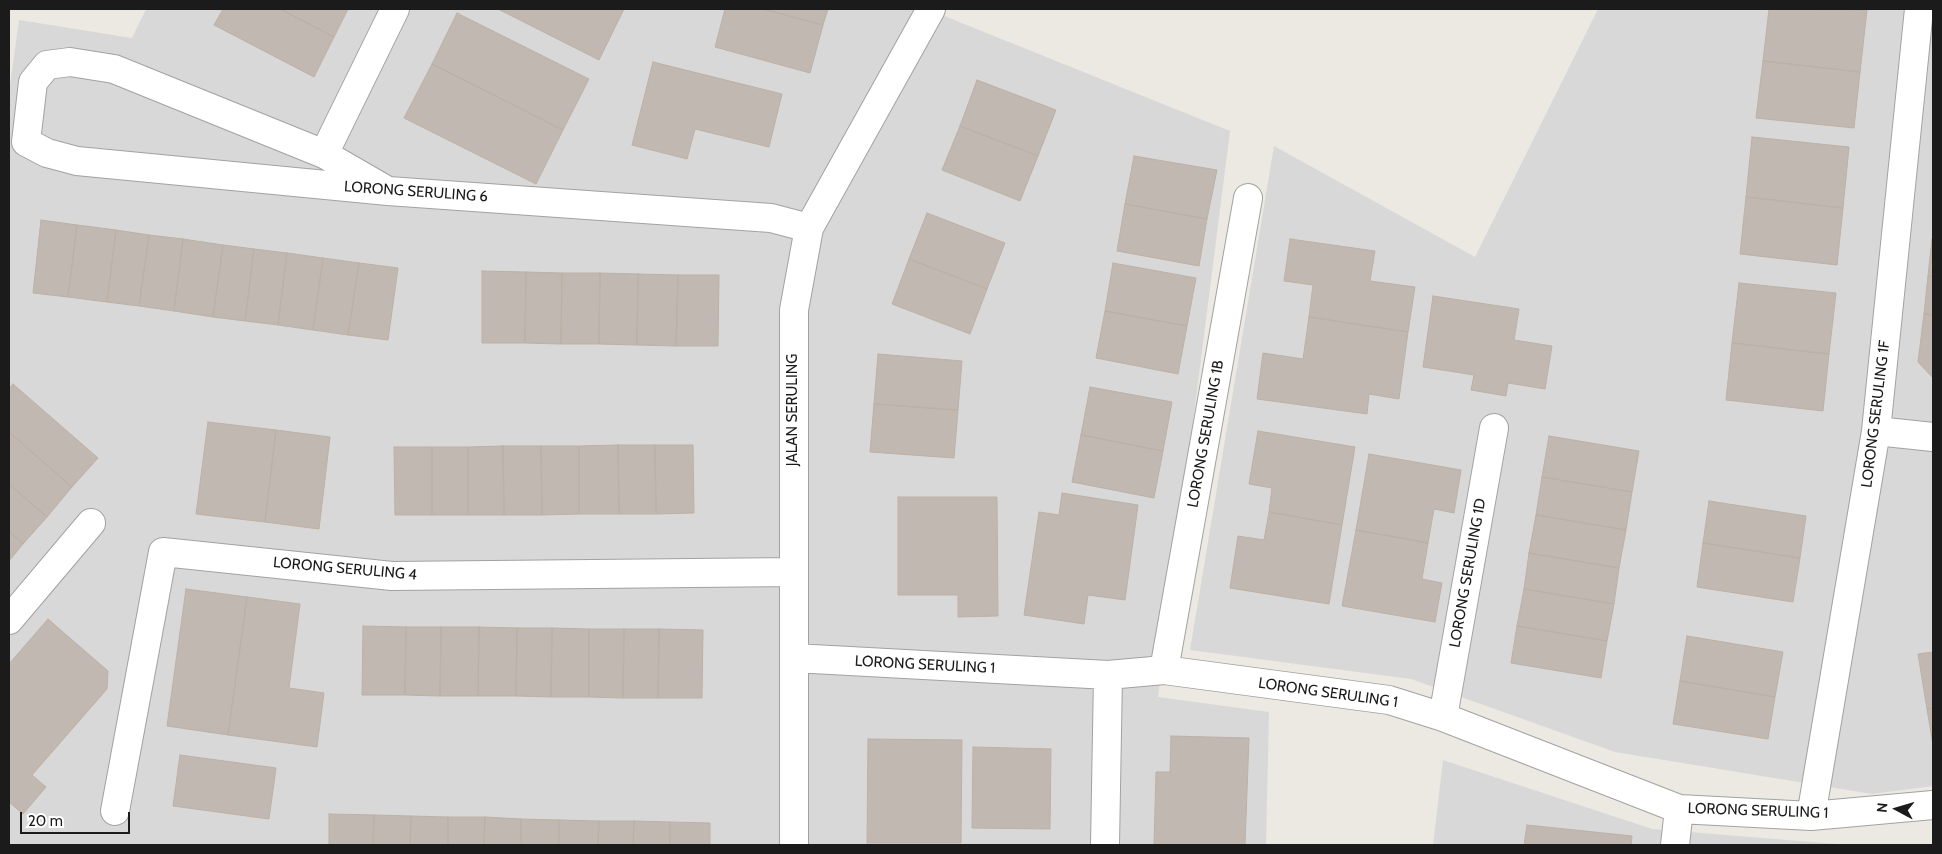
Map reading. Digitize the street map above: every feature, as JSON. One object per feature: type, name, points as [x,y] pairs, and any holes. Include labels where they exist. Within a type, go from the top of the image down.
[{"type":"street","points":[[388,191],[324,154],[395,9]]},
{"type":"street","name":"JALAN SERULING","points":[[794,845],[794,310],[809,228],[931,9]]},
{"type":"street","name":"LORONG SERULING 1F","points":[[1812,816],[1876,432],[1918,9]]},
{"type":"street","name":"LORONG SERULING 6","points":[[324,154],[114,69],[70,62],[47,65],[33,82],[26,142],[47,153],[77,161],[388,191],[771,218],[809,228]]},
{"type":"street","name":"LORONG SERULING 1B","points":[[1164,670],[1248,198]]},
{"type":"street","name":"LORONG SERULING 1D","points":[[1443,717],[1494,428]]},
{"type":"street","points":[[1876,432],[1933,437]]},
{"type":"street","points":[[9,620],[91,523]]},
{"type":"street","name":"LORONG SERULING 4","points":[[115,811],[163,552],[392,576],[793,572]]},
{"type":"street","name":"LORONG SERULING 1","points":[[794,658],[1108,675],[1164,670],[1389,700],[1443,717],[1679,809],[1812,816],[1933,805]]},
{"type":"street","points":[[1105,845],[1108,675]]},
{"type":"street","points":[[1675,845],[1679,809]]},
{"type":"shaded area","points":[[146,9],[927,9],[1230,131],[1158,697],[1269,712],[1266,845],[9,845],[9,93],[19,20],[132,38]]},
{"type":"shaded area","points":[[1598,9],[1933,9],[1933,786],[1872,794],[1615,752],[1411,679],[1190,650],[1274,146],[1475,257]]},
{"type":"shaded area","points":[[1443,760],[1652,829],[1849,845],[1433,845]]},
{"type":"building","points":[[223,9],[280,9],[334,37],[314,77],[214,25]]},
{"type":"building","points":[[280,9],[348,9],[334,37]]},
{"type":"building","points":[[498,9],[624,9],[599,60]]},
{"type":"building","points":[[725,9],[763,9],[823,25],[810,73],[715,47]]},
{"type":"building","points":[[763,9],[828,9],[823,25]]},
{"type":"building","points":[[1769,9],[1867,10],[1860,72],[1763,61]]},
{"type":"building","points":[[457,13],[589,79],[563,130],[432,64]]},
{"type":"building","points":[[1763,61],[1860,72],[1854,128],[1756,118]]},
{"type":"building","points":[[653,62],[782,94],[769,147],[695,129],[687,159],[632,145]]},
{"type":"building","points":[[432,64],[563,130],[536,184],[404,118]]},
{"type":"building","points":[[977,80],[1056,110],[1038,156],[960,126]]},
{"type":"building","points":[[960,126],[1038,156],[1020,201],[942,170]]},
{"type":"building","points":[[1752,137],[1849,147],[1843,208],[1746,197]]},
{"type":"building","points":[[1134,156],[1217,170],[1207,219],[1125,204]]},
{"type":"building","points":[[1746,197],[1843,208],[1837,265],[1740,254]]},
{"type":"building","points":[[1125,204],[1207,219],[1199,266],[1117,251]]},
{"type":"building","points":[[927,213],[1005,243],[987,289],[909,259]]},
{"type":"building","points":[[41,220],[77,225],[68,297],[33,293]]},
{"type":"building","points":[[77,225],[116,230],[107,302],[68,297]]},
{"type":"building","points":[[116,230],[149,235],[139,306],[107,302]]},
{"type":"building","points":[[149,235],[183,239],[174,311],[139,306]]},
{"type":"building","points":[[183,239],[223,245],[213,317],[174,311]]},
{"type":"building","points":[[1290,239],[1375,251],[1370,281],[1415,287],[1408,332],[1309,317],[1313,285],[1284,281]]},
{"type":"building","points":[[1933,239],[1933,277],[1928,276]]},
{"type":"building","points":[[223,245],[254,249],[245,321],[213,317]]},
{"type":"building","points":[[254,249],[287,253],[278,325],[245,321]]},
{"type":"building","points":[[287,253],[323,258],[313,330],[278,325]]},
{"type":"building","points":[[323,258],[359,263],[348,335],[313,330]]},
{"type":"building","points":[[909,259],[987,289],[970,334],[892,304]]},
{"type":"building","points":[[359,263],[398,268],[388,340],[348,335]]},
{"type":"building","points":[[1113,263],[1196,278],[1187,326],[1105,311]]},
{"type":"building","points":[[482,271],[526,272],[525,343],[482,343]]},
{"type":"building","points":[[526,272],[562,273],[561,344],[525,343]]},
{"type":"building","points":[[562,273],[600,273],[599,344],[561,344]]},
{"type":"building","points":[[600,273],[638,274],[637,345],[599,344]]},
{"type":"building","points":[[638,274],[678,275],[676,346],[637,345]]},
{"type":"building","points":[[678,275],[719,275],[718,346],[676,346]]},
{"type":"building","points":[[1928,276],[1933,277],[1933,315],[1924,314]]},
{"type":"building","points":[[1739,283],[1836,293],[1829,354],[1732,343]]},
{"type":"building","points":[[1433,296],[1519,309],[1514,340],[1552,346],[1545,389],[1508,383],[1506,396],[1471,390],[1474,375],[1423,367]]},
{"type":"building","points":[[1105,311],[1187,326],[1178,374],[1096,358]]},
{"type":"building","points":[[1924,314],[1933,315],[1933,378],[1918,362]]},
{"type":"building","points":[[1309,317],[1408,332],[1399,399],[1369,394],[1367,414],[1257,399],[1263,353],[1303,359]]},
{"type":"building","points":[[1732,343],[1829,354],[1823,411],[1726,400]]},
{"type":"building","points":[[878,354],[962,361],[958,410],[874,404]]},
{"type":"building","points":[[13,384],[98,458],[72,487],[9,432],[9,389]]},
{"type":"building","points":[[1090,387],[1172,402],[1163,451],[1081,435]]},
{"type":"building","points":[[874,404],[958,410],[954,458],[870,452]]},
{"type":"building","points":[[208,422],[276,430],[265,522],[196,514]]},
{"type":"building","points":[[276,430],[330,437],[319,529],[265,522]]},
{"type":"building","points":[[1258,431],[1355,447],[1342,525],[1269,512],[1272,488],[1249,484]]},
{"type":"building","points":[[9,432],[72,487],[47,517],[9,484]]},
{"type":"building","points":[[1081,435],[1163,451],[1154,498],[1072,482]]},
{"type":"building","points":[[1549,436],[1639,451],[1632,492],[1542,477]]},
{"type":"building","points":[[618,445],[655,445],[656,514],[619,514]]},
{"type":"building","points":[[618,445],[619,514],[579,514],[579,446]]},
{"type":"building","points":[[655,445],[693,445],[694,513],[656,514]]},
{"type":"building","points":[[503,446],[541,446],[542,515],[504,515]]},
{"type":"building","points":[[503,446],[504,515],[468,515],[468,447]]},
{"type":"building","points":[[541,446],[579,446],[579,514],[542,515]]},
{"type":"building","points":[[394,447],[432,447],[432,515],[395,515]]},
{"type":"building","points":[[432,447],[468,447],[468,515],[432,515]]},
{"type":"building","points":[[1369,454],[1461,470],[1454,513],[1434,509],[1428,543],[1356,530]]},
{"type":"building","points":[[1542,477],[1632,492],[1626,530],[1536,515]]},
{"type":"building","points":[[9,484],[47,517],[23,544],[9,531]]},
{"type":"building","points":[[1062,493],[1138,505],[1125,600],[1088,595],[1084,624],[1024,615],[1039,512],[1059,515]]},
{"type":"building","points":[[898,497],[997,497],[998,616],[958,617],[958,595],[898,595]]},
{"type":"building","points":[[1709,501],[1806,516],[1800,558],[1703,543]]},
{"type":"building","points":[[1269,512],[1342,525],[1329,604],[1230,588],[1238,536],[1264,540]]},
{"type":"building","points":[[1536,515],[1626,530],[1619,568],[1529,553]]},
{"type":"building","points":[[1356,530],[1428,543],[1422,579],[1442,583],[1435,622],[1342,606]]},
{"type":"building","points":[[9,531],[23,544],[9,561]]},
{"type":"building","points":[[1703,543],[1800,558],[1793,602],[1697,587]]},
{"type":"building","points":[[1529,553],[1619,568],[1614,604],[1524,589]]},
{"type":"building","points":[[186,589],[247,597],[228,735],[167,726]]},
{"type":"building","points":[[1524,589],[1614,604],[1607,641],[1517,626]]},
{"type":"building","points":[[247,597],[300,604],[289,688],[324,693],[317,747],[228,735]]},
{"type":"building","points":[[48,619],[108,671],[107,689],[32,775],[46,787],[23,814],[9,802],[9,664]]},
{"type":"building","points":[[363,626],[406,627],[405,695],[362,695]]},
{"type":"building","points":[[1517,626],[1607,641],[1601,678],[1511,663]]},
{"type":"building","points":[[406,627],[441,627],[440,696],[405,695]]},
{"type":"building","points":[[441,627],[479,627],[478,696],[440,696]]},
{"type":"building","points":[[479,627],[517,628],[516,696],[478,696]]},
{"type":"building","points":[[517,628],[552,628],[551,697],[516,696]]},
{"type":"building","points":[[552,628],[589,629],[589,697],[551,697]]},
{"type":"building","points":[[589,629],[624,629],[623,698],[589,697]]},
{"type":"building","points":[[624,629],[659,629],[658,698],[623,698]]},
{"type":"building","points":[[659,629],[703,630],[702,698],[658,698]]},
{"type":"building","points":[[1687,636],[1783,652],[1775,697],[1680,681]]},
{"type":"building","points":[[1933,652],[1933,708],[1927,709],[1918,654]]},
{"type":"building","points":[[1680,681],[1775,697],[1768,739],[1673,724]]},
{"type":"building","points":[[1933,708],[1933,745],[1927,709]]},
{"type":"building","points":[[1171,736],[1249,738],[1245,845],[1154,845],[1156,772],[1170,772]]},
{"type":"building","points":[[868,739],[962,740],[961,843],[867,843]]},
{"type":"building","points":[[973,747],[1051,749],[1050,829],[972,828]]},
{"type":"building","points":[[180,755],[276,768],[269,819],[173,806]]},
{"type":"building","points":[[329,814],[374,815],[373,845],[329,845]]},
{"type":"building","points":[[374,815],[411,816],[410,845],[373,845]]},
{"type":"building","points":[[411,816],[448,817],[448,845],[410,845]]},
{"type":"building","points":[[448,817],[485,817],[484,845],[448,845]]},
{"type":"building","points":[[485,817],[521,819],[521,845],[484,845]]},
{"type":"building","points":[[521,819],[559,820],[559,845],[521,845]]},
{"type":"building","points":[[559,820],[599,821],[598,845],[559,845]]},
{"type":"building","points":[[599,821],[634,821],[633,845],[598,845]]},
{"type":"building","points":[[634,821],[670,822],[670,845],[633,845]]},
{"type":"building","points":[[670,822],[710,823],[710,845],[670,845]]},
{"type":"building","points":[[1527,825],[1632,836],[1631,845],[1524,845]]}]
